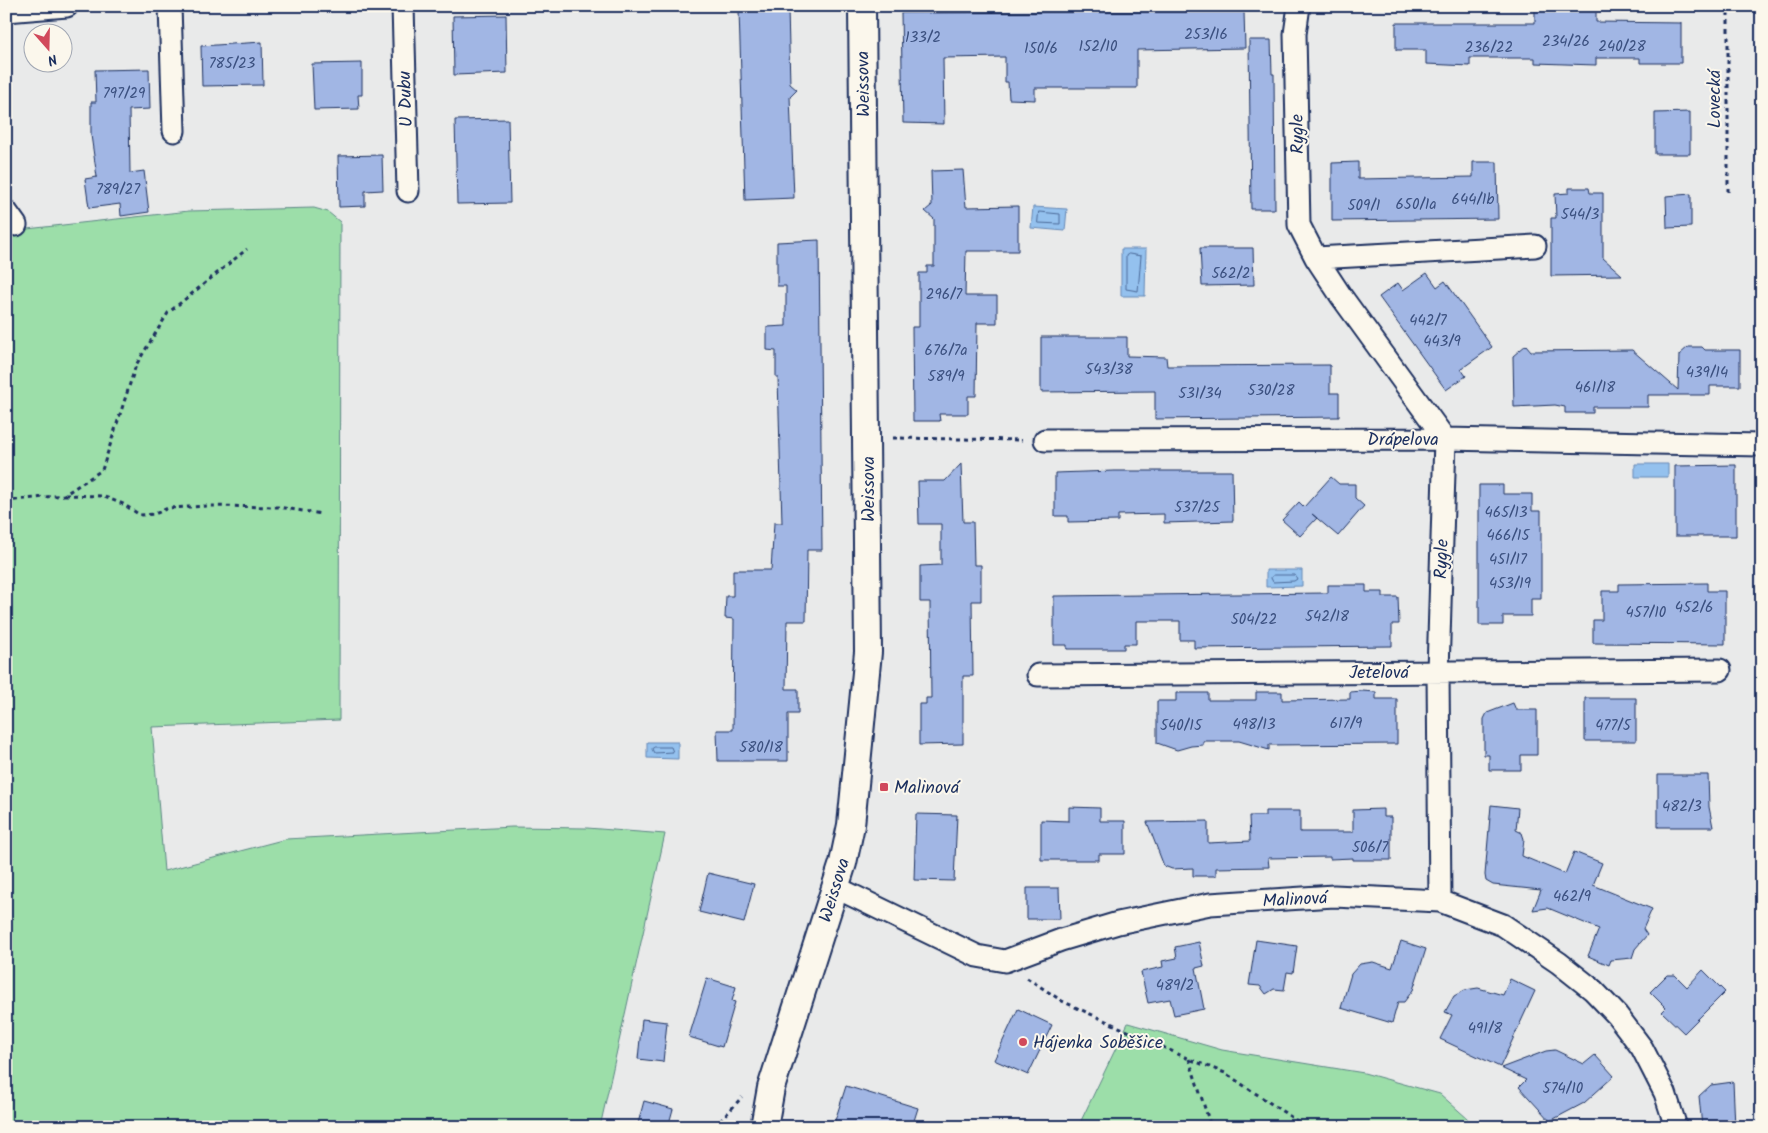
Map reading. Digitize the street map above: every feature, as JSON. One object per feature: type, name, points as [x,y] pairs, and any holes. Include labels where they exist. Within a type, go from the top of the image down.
[{"type":"street","points":[[6,11],[67,6]]},
{"type":"street","points":[[170,6],[174,131]]},
{"type":"street","name":"U Dubu","points":[[403,6],[408,191]]},
{"type":"street","name":"Weissova","points":[[764,1127],[771,1088],[844,863],[851,825],[868,652],[862,6]]},
{"type":"street","name":"Rygle","points":[[1299,6],[1295,34],[1299,225],[1316,258],[1445,439],[1438,672],[1440,901]]},
{"type":"street","points":[[1316,258],[1535,246]]},
{"type":"street","name":"Drápelova","points":[[1045,440],[1445,439],[1762,445]]},
{"type":"street","name":"Jetelová","points":[[1038,674],[1720,670]]},
{"type":"street","points":[[835,887],[977,956],[1005,961]]},
{"type":"street","name":"Malinová","points":[[1005,961],[1061,940],[1118,923],[1210,904],[1334,896],[1440,901],[1503,925],[1593,990],[1617,1015],[1642,1048],[1665,1093],[1676,1127]]},
{"type":"path","name":"Lovecká","points":[[1728,6],[1728,192]]},
{"type":"path","points":[[64,495],[102,470],[136,364],[168,313],[247,249]]},
{"type":"path","points":[[867,437],[1045,440]]},
{"type":"path","points":[[6,501],[64,495],[102,496],[123,504],[140,515],[155,514],[168,508],[209,506],[278,507],[322,514]]},
{"type":"path","points":[[1005,961],[1062,1000],[1189,1059],[1225,1073],[1306,1127]]},
{"type":"path","points":[[1189,1059],[1211,1127]]},
{"type":"green space","points":[[314,208],[328,212],[340,222],[339,720],[152,727],[164,871],[286,839],[512,827],[587,828],[665,834],[600,1127],[6,1127],[6,228],[9,231],[189,211]]},
{"type":"green space","points":[[1128,1023],[1222,1050],[1364,1073],[1440,1094],[1477,1127],[1078,1127]]},
{"type":"water","points":[[1033,207],[1067,209],[1065,231],[1031,228]]},
{"type":"water","points":[[1121,249],[1146,249],[1145,296],[1121,296]]},
{"type":"water","points":[[1635,464],[1668,464],[1668,477],[1635,477]]},
{"type":"water","points":[[1266,570],[1302,570],[1302,586],[1266,587]]},
{"type":"water","points":[[647,742],[678,742],[678,759],[647,758]]},
{"type":"building","points":[[788,10],[790,84],[797,90],[790,97],[794,198],[745,200],[739,11]]},
{"type":"building","points":[[1535,10],[1596,10],[1596,22],[1681,23],[1681,63],[1640,63],[1640,58],[1596,58],[1596,65],[1535,63],[1535,58],[1470,58],[1470,66],[1426,64],[1426,50],[1396,50],[1396,23],[1535,23]]},
{"type":"building","points":[[1244,12],[1245,48],[1137,50],[1137,88],[1035,88],[1035,100],[1009,99],[1008,82],[1005,82],[1005,57],[943,58],[944,124],[903,123],[901,13]]},
{"type":"building","points":[[506,15],[507,73],[454,75],[453,16]]},
{"type":"building","points":[[1249,40],[1271,40],[1272,74],[1274,74],[1275,209],[1251,209]]},
{"type":"building","points":[[262,42],[263,85],[202,86],[201,46]]},
{"type":"building","points":[[362,63],[362,95],[358,95],[359,109],[314,110],[312,64]]},
{"type":"building","points":[[149,69],[150,109],[129,110],[130,173],[144,171],[149,212],[121,216],[120,204],[89,208],[85,179],[97,177],[91,135],[91,102],[96,102],[95,70]]},
{"type":"building","points":[[1690,112],[1690,154],[1655,154],[1655,113]]},
{"type":"building","points":[[508,119],[510,203],[457,204],[455,120]]},
{"type":"building","points":[[382,155],[383,190],[365,191],[365,206],[339,207],[338,156]]},
{"type":"building","points":[[1358,162],[1358,179],[1473,177],[1473,162],[1497,162],[1498,219],[1332,221],[1332,163]]},
{"type":"building","points":[[963,170],[966,207],[1018,206],[1018,251],[966,251],[965,296],[997,296],[997,323],[977,323],[976,396],[968,396],[968,414],[939,414],[940,421],[913,421],[912,327],[919,327],[919,273],[927,273],[927,266],[934,266],[934,219],[925,211],[932,205],[931,171]]},
{"type":"building","points":[[1569,188],[1589,188],[1590,193],[1603,193],[1603,258],[1622,275],[1551,276],[1551,218],[1556,218],[1555,194],[1569,193]]},
{"type":"building","points":[[1691,194],[1691,227],[1667,228],[1666,196]]},
{"type":"building","points":[[819,240],[822,550],[807,550],[806,621],[787,621],[786,689],[798,689],[798,714],[788,714],[788,761],[718,761],[717,730],[733,730],[734,619],[725,618],[726,596],[733,596],[733,570],[771,570],[774,523],[782,523],[776,351],[767,350],[767,327],[786,326],[786,286],[777,286],[777,242]]},
{"type":"building","points":[[1200,248],[1253,248],[1254,285],[1202,286]]},
{"type":"building","points":[[1427,273],[1437,287],[1445,281],[1492,347],[1461,369],[1466,376],[1446,390],[1379,297],[1398,283],[1403,290]]},
{"type":"building","points":[[1041,337],[1127,337],[1127,356],[1166,357],[1167,366],[1330,365],[1330,393],[1339,393],[1339,417],[1155,419],[1155,391],[1041,392]]},
{"type":"building","points":[[1526,345],[1531,351],[1632,350],[1678,390],[1679,355],[1688,347],[1702,347],[1705,350],[1740,350],[1740,386],[1710,386],[1710,395],[1648,395],[1648,407],[1593,407],[1593,413],[1565,413],[1565,407],[1555,405],[1514,407],[1513,356]]},
{"type":"building","points":[[961,464],[963,522],[973,522],[974,565],[981,565],[981,601],[972,601],[973,676],[963,676],[963,744],[919,745],[919,704],[926,704],[926,698],[931,698],[930,602],[920,602],[920,566],[941,565],[941,524],[919,524],[918,481],[945,481]]},
{"type":"building","points":[[1736,465],[1736,536],[1675,536],[1675,466]]},
{"type":"building","points":[[1232,471],[1233,521],[1164,523],[1164,514],[1118,515],[1118,521],[1068,522],[1068,516],[1055,516],[1055,473]]},
{"type":"building","points":[[1331,477],[1339,484],[1355,484],[1355,498],[1364,506],[1338,536],[1317,518],[1300,536],[1282,520],[1299,502],[1304,507]]},
{"type":"building","points":[[1479,485],[1503,485],[1503,494],[1532,494],[1532,511],[1541,511],[1541,599],[1531,599],[1531,616],[1503,616],[1503,625],[1479,625]]},
{"type":"building","points":[[1707,583],[1707,591],[1725,591],[1725,644],[1593,643],[1593,620],[1602,620],[1602,591],[1619,591],[1619,584]]},
{"type":"building","points":[[1328,585],[1366,585],[1366,592],[1383,592],[1383,597],[1398,597],[1399,624],[1392,624],[1392,646],[1194,648],[1194,640],[1180,640],[1180,621],[1136,621],[1136,644],[1124,644],[1124,649],[1067,649],[1067,645],[1054,645],[1054,596],[1328,593]]},
{"type":"building","points":[[1256,692],[1282,692],[1282,700],[1350,699],[1350,692],[1376,692],[1376,699],[1397,699],[1397,744],[1269,745],[1269,750],[1239,741],[1203,741],[1203,745],[1177,750],[1157,743],[1157,701],[1176,701],[1176,693],[1208,693],[1208,700],[1256,700]]},
{"type":"building","points":[[1585,698],[1636,698],[1636,741],[1585,741]]},
{"type":"building","points":[[1513,703],[1516,710],[1537,710],[1537,755],[1521,755],[1521,770],[1489,770],[1489,755],[1484,755],[1484,719],[1487,713]]},
{"type":"building","points":[[1658,775],[1708,775],[1709,807],[1713,827],[1658,827]]},
{"type":"building","points":[[1491,805],[1518,808],[1516,830],[1522,833],[1524,839],[1522,856],[1565,874],[1574,852],[1602,863],[1593,885],[1652,909],[1643,929],[1647,935],[1635,949],[1632,958],[1611,960],[1609,965],[1588,956],[1599,929],[1548,908],[1533,910],[1541,890],[1493,885],[1486,881]]},
{"type":"building","points":[[1069,807],[1100,808],[1100,821],[1125,821],[1125,854],[1099,854],[1099,860],[1041,860],[1041,820],[1069,821]]},
{"type":"building","points":[[1383,809],[1383,817],[1391,817],[1391,860],[1330,859],[1330,857],[1268,858],[1269,867],[1216,868],[1216,876],[1193,876],[1193,868],[1172,869],[1164,866],[1147,822],[1208,821],[1208,843],[1250,841],[1249,816],[1265,816],[1265,811],[1300,811],[1300,832],[1353,832],[1353,810]]},
{"type":"building","points":[[916,814],[957,815],[954,881],[914,880]]},
{"type":"building","points":[[708,873],[754,884],[744,923],[699,912]]},
{"type":"building","points":[[1027,888],[1059,888],[1060,919],[1027,919]]},
{"type":"building","points":[[1256,940],[1297,946],[1293,973],[1287,972],[1284,990],[1274,989],[1266,994],[1260,986],[1249,985]]},
{"type":"building","points":[[1401,941],[1426,949],[1413,990],[1404,1002],[1398,1002],[1392,1023],[1341,1008],[1351,974],[1360,964],[1373,962],[1392,968]]},
{"type":"building","points":[[1199,942],[1204,966],[1196,968],[1204,1009],[1174,1015],[1170,999],[1148,1003],[1141,972],[1163,967],[1162,961],[1177,958],[1175,947]]},
{"type":"building","points":[[1703,970],[1725,992],[1684,1033],[1662,1012],[1666,1008],[1650,992],[1667,975],[1675,975],[1687,987]]},
{"type":"building","points":[[707,978],[736,987],[732,1001],[735,1002],[722,1047],[689,1037]]},
{"type":"building","points":[[1510,979],[1535,991],[1500,1067],[1440,1039],[1452,1015],[1445,1012],[1454,996],[1465,990],[1478,988],[1503,995]]},
{"type":"building","name":"Hájenka Soběšice","points":[[1018,1009],[1052,1025],[1028,1075],[994,1060]]},
{"type":"building","points":[[642,1019],[667,1022],[663,1062],[638,1059]]},
{"type":"building","points":[[1555,1050],[1584,1064],[1595,1055],[1614,1076],[1584,1103],[1550,1121],[1519,1087],[1526,1080],[1501,1068],[1546,1051]]},
{"type":"building","points":[[1733,1082],[1735,1127],[1702,1127],[1699,1096],[1711,1085]]},
{"type":"building","points":[[846,1086],[918,1108],[912,1127],[833,1127]]},
{"type":"building","points":[[644,1101],[673,1109],[668,1127],[637,1127]]},
{"type":"place","name":"Malinová","points":[[884,787]]},
{"type":"place","name":"Hájenka Soběšice","points":[[1023,1042]]}]
